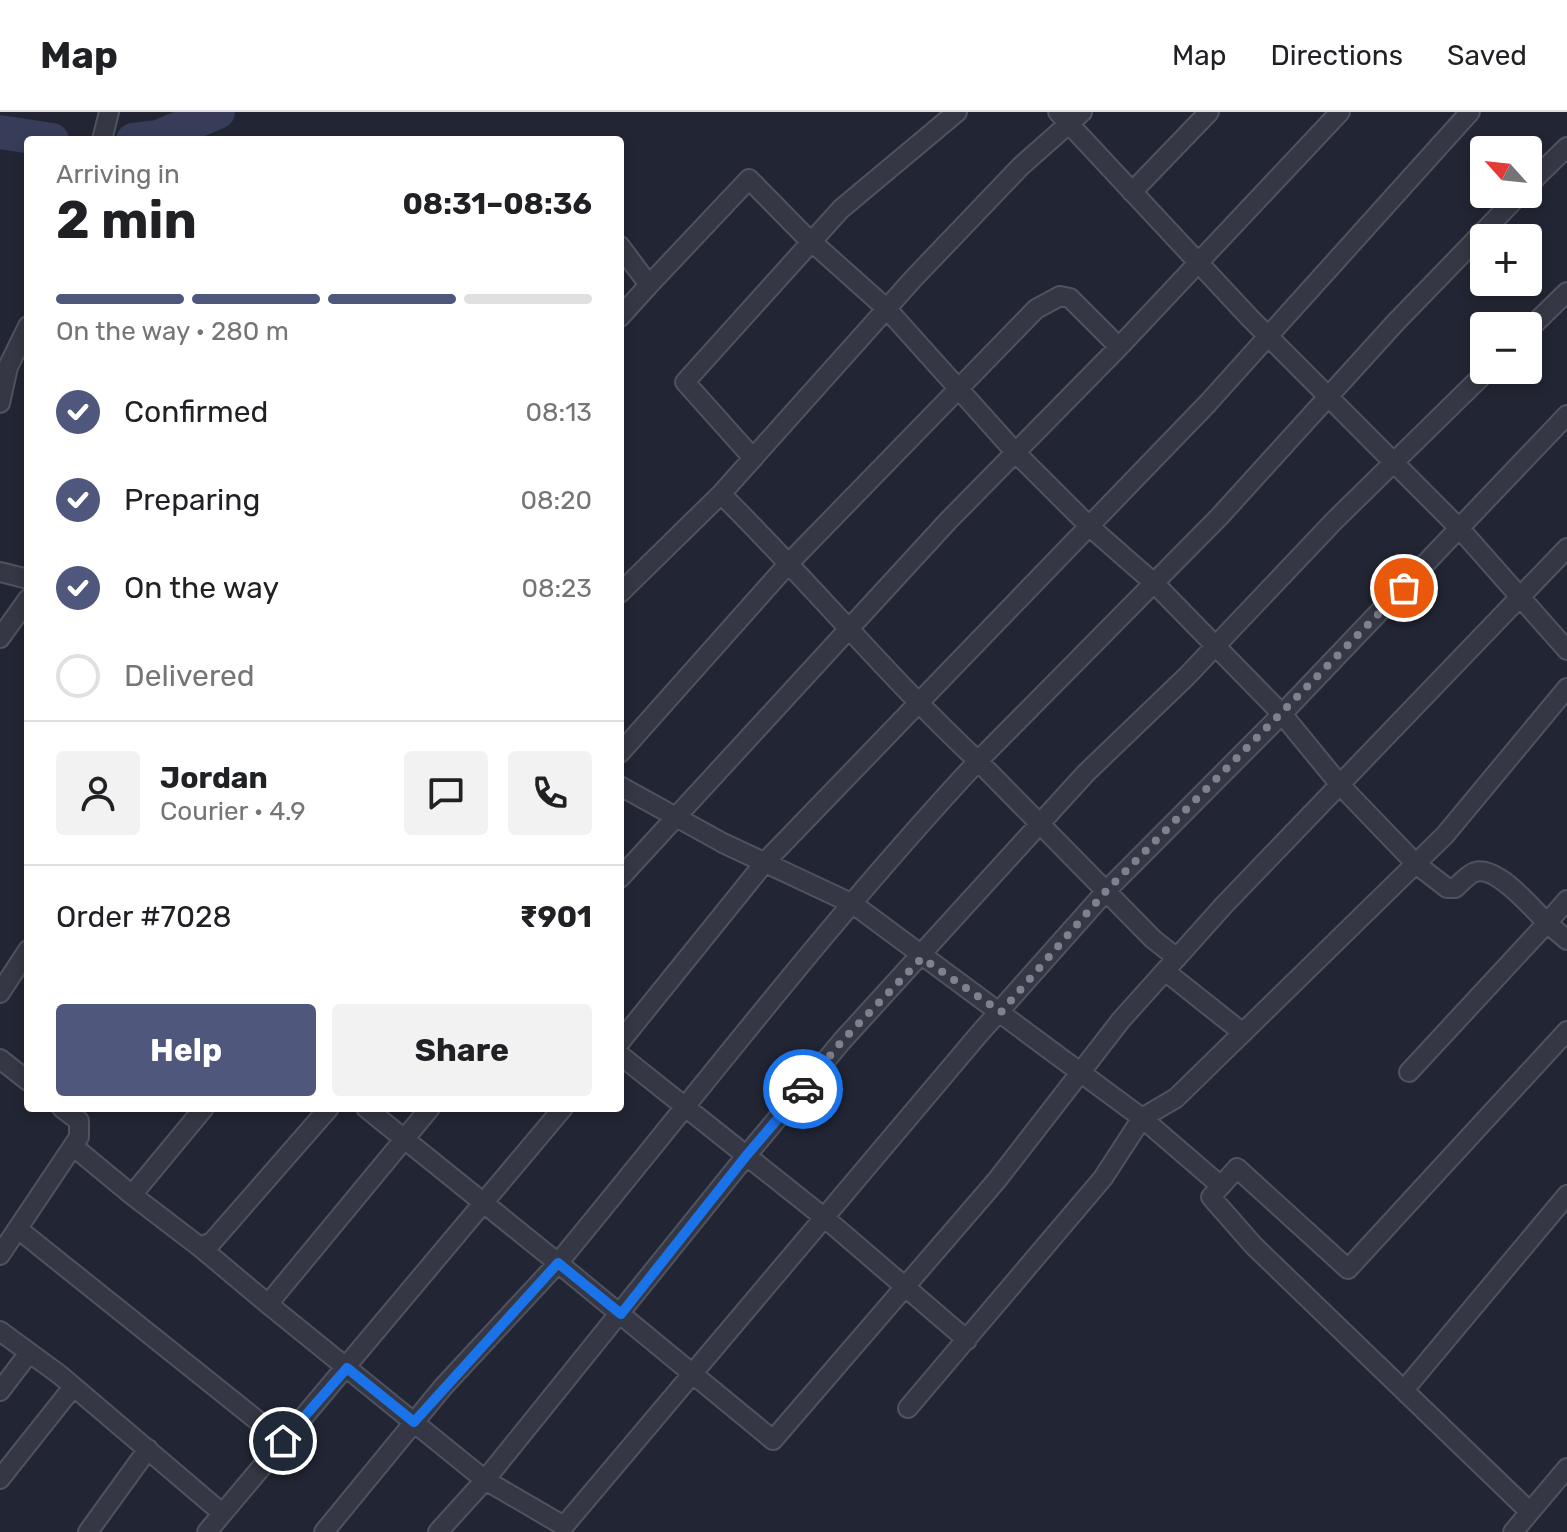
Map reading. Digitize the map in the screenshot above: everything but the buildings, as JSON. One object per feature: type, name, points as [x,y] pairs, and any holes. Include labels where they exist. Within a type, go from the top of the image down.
[{"type":"street","points":[[103,136],[109,112]]},
{"type":"street","points":[[752,457],[685,382],[841,209],[957,112]]},
{"type":"street","points":[[1132,192],[1209,112]]},
{"type":"street","points":[[624,874],[849,626],[1119,347],[1340,112]]},
{"type":"street","points":[[624,1037],[766,861],[1090,527],[1470,112]]},
{"type":"street","points":[[624,589],[721,494],[887,309],[1070,116],[1132,192],[1197,262],[1460,529],[1567,650]]},
{"type":"street","points":[[1542,171],[1567,147]]},
{"type":"street","points":[[624,313],[749,179],[812,242],[887,309],[956,390],[1016,453],[1090,527],[1154,583],[1214,648],[1282,714],[1341,786],[1416,864],[1447,888],[1455,888],[1476,872],[1486,871],[1500,878],[1567,940]]},
{"type":"street","points":[[324,1532],[414,1422],[558,1263],[685,1109],[765,1005],[908,836],[1154,583],[1507,208]]},
{"type":"street","points":[[624,251],[649,285]]},
{"type":"street","points":[[1542,316],[1567,292]]},
{"type":"street","points":[[624,749],[789,563],[1036,309],[1060,296],[1070,298],[1119,347]]},
{"type":"street","points":[[0,403],[6,356],[24,331]]},
{"type":"street","points":[[438,1532],[485,1480],[842,1041],[922,958],[1086,773],[1214,648],[1474,384]]},
{"type":"street","points":[[74,1147],[485,1480],[564,1526],[1107,890],[1282,714],[1567,415]]},
{"type":"street","points":[[721,494],[849,626],[916,703],[1107,890],[1153,939],[1171,965],[1243,1033]]},
{"type":"street","points":[[371,1112],[773,1440],[906,1288],[1121,1020],[1225,904],[1341,786],[1519,594],[1567,548]]},
{"type":"street","points":[[0,572],[24,578]]},
{"type":"street","points":[[0,638],[24,605]]},
{"type":"street","points":[[908,1408],[1103,1178],[1142,1118],[1176,1098],[1445,835],[1567,688]]},
{"type":"street","points":[[624,788],[853,904],[1142,1118],[1221,1186]]},
{"type":"street","points":[[1409,1072],[1567,900]]},
{"type":"street","points":[[0,993],[24,956]]},
{"type":"street","points":[[1530,1512],[1254,1246],[1211,1197],[1237,1168],[1348,1269],[1567,1031]]},
{"type":"street","points":[[624,1058],[826,1219],[967,1340]]},
{"type":"street","points":[[0,1059],[24,1078]]},
{"type":"street","points":[[0,1255],[79,1137],[79,1121],[67,1112]]},
{"type":"street","points":[[132,1195],[201,1112]]},
{"type":"street","points":[[200,1247],[212,1242],[326,1112]]},
{"type":"street","points":[[268,1304],[427,1112]]},
{"type":"street","points":[[207,1532],[560,1112]]},
{"type":"street","points":[[1404,1390],[1567,1195]]},
{"type":"street","points":[[18,1229],[283,1441]]},
{"type":"street","points":[[0,1331],[73,1387],[222,1513]]},
{"type":"street","points":[[0,1391],[29,1353]]},
{"type":"street","points":[[0,1479],[73,1387]]},
{"type":"street","points":[[88,1532],[148,1449]]},
{"type":"street","points":[[1513,1532],[1567,1468]]},
{"type":"waterway","points":[[160,136],[218,112]]},
{"type":"waterway","points":[[0,132],[26,136]]},
{"type":"way so far","points":[[803,1089],[842,1041],[922,958],[1001,1012],[1107,890],[1404,588]]},
{"type":"route","points":[[283,1441],[347,1368],[414,1422],[558,1263],[621,1314],[803,1089]]}]
